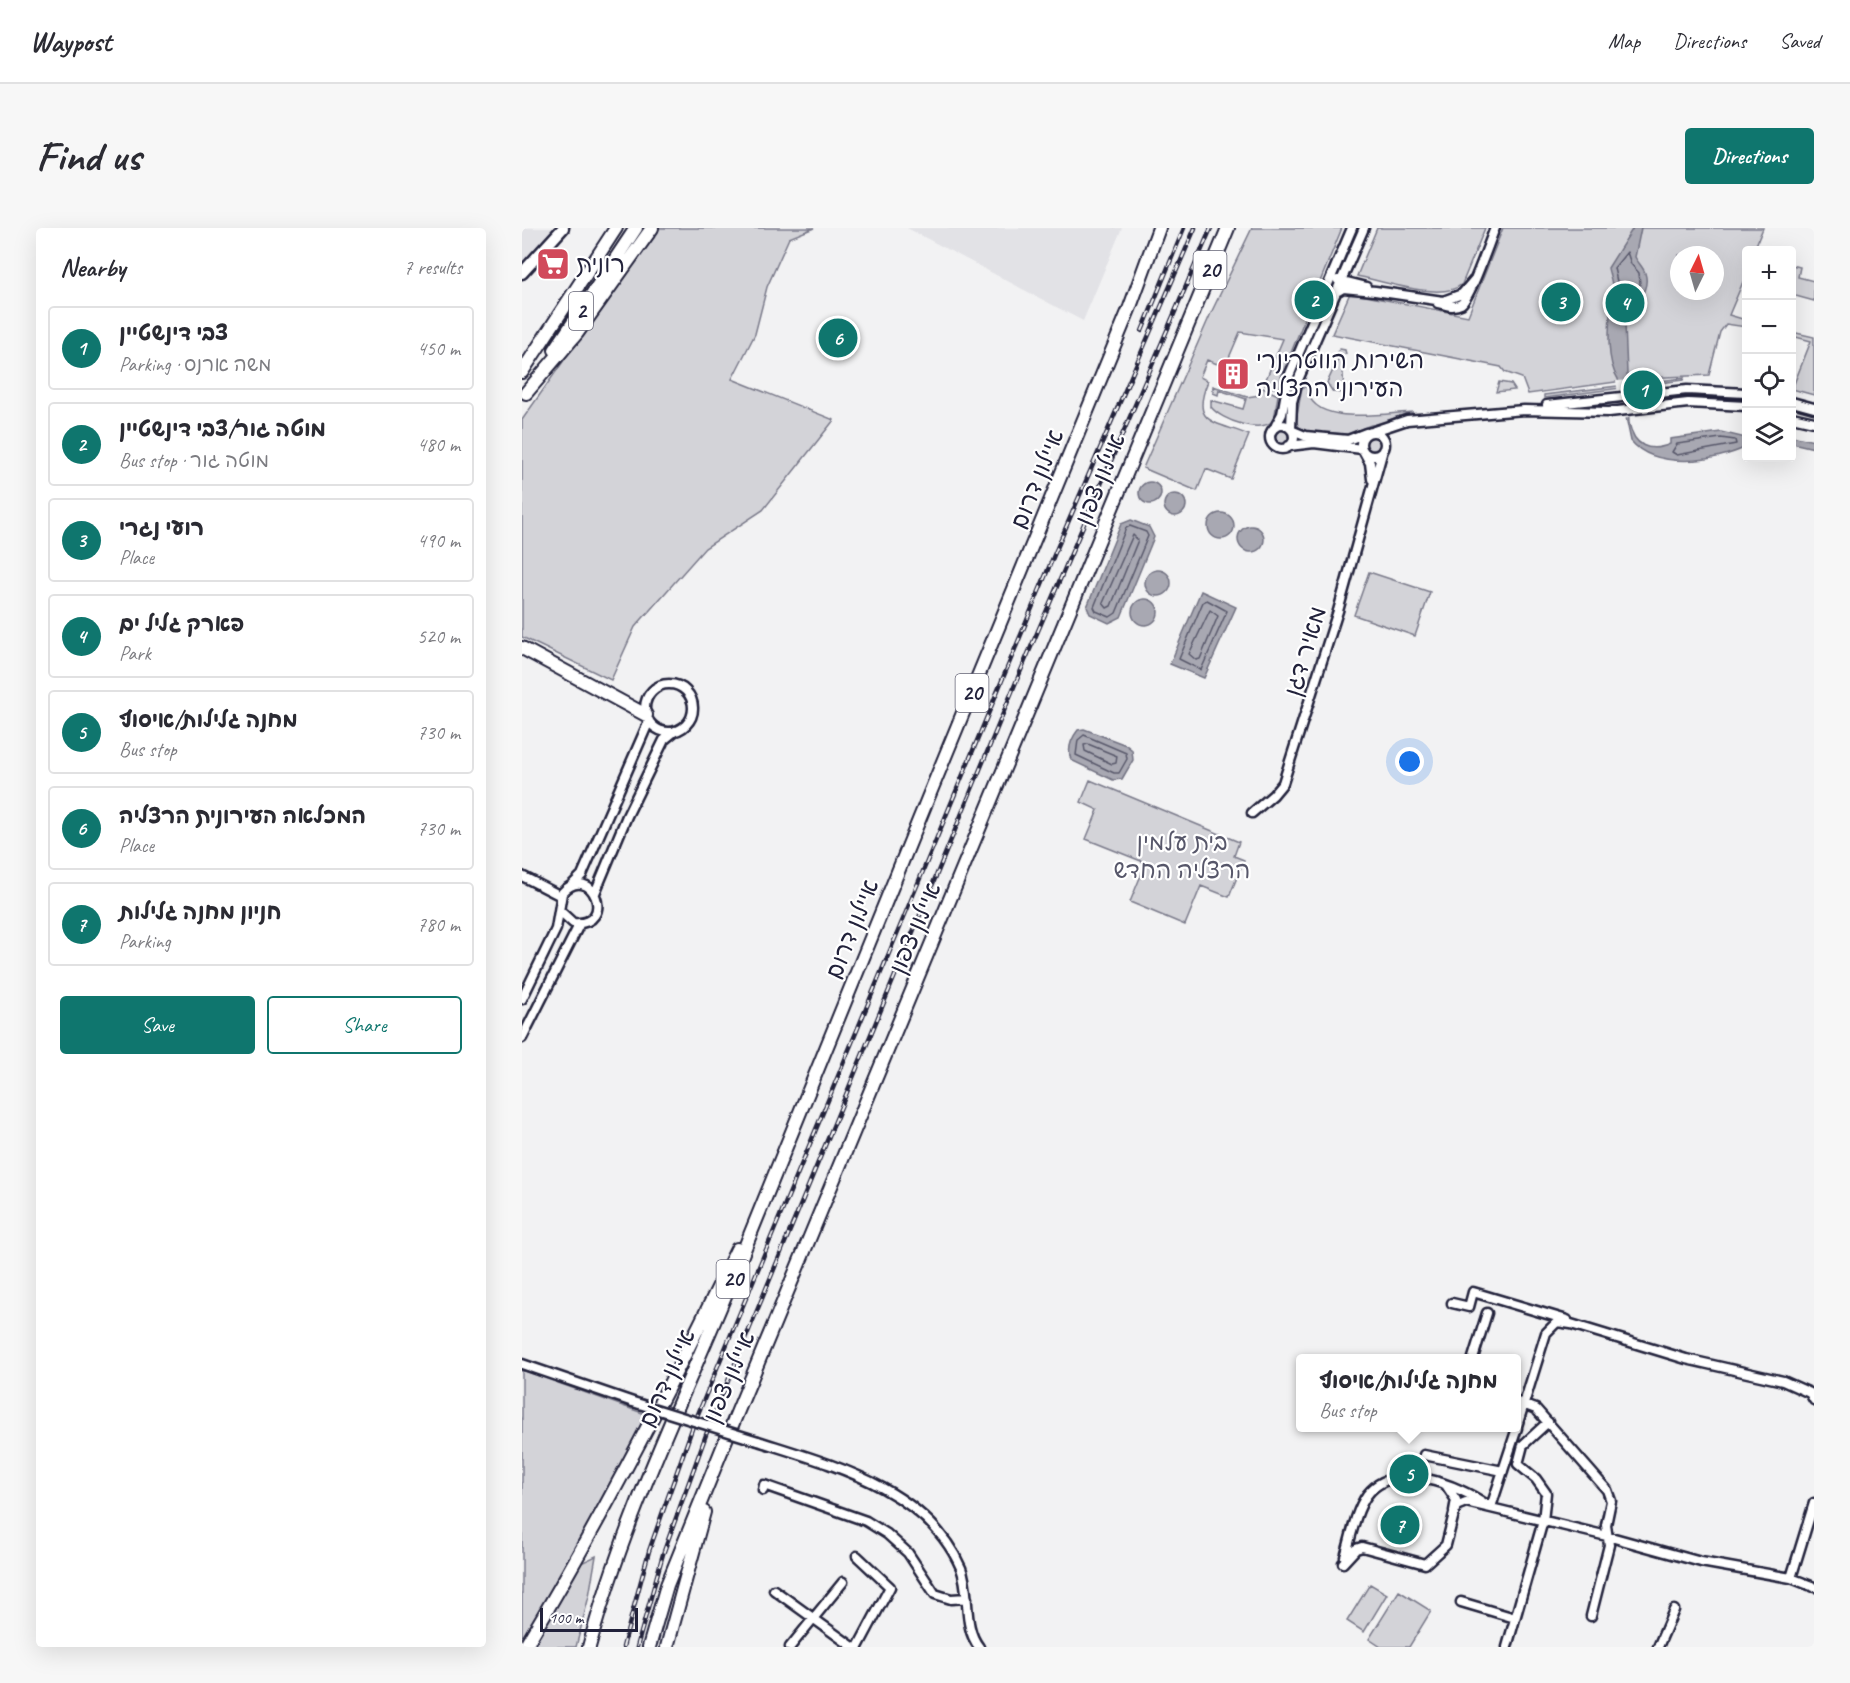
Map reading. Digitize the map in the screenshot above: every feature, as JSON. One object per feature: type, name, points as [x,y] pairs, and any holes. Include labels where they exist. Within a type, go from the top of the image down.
[{"type":"highway","name":"2","points":[[522,372],[616,228]]},
{"type":"highway","name":"2","points":[[524,396],[636,228]]},
{"type":"highway","points":[[524,396],[578,333],[652,228]]},
{"type":"highway","name":"איילון דרום","points":[[589,1647],[603,1595],[650,1468],[732,1281],[1126,318],[1159,228]]},
{"type":"highway","name":"איילון צפון","points":[[649,1647],[667,1585],[725,1442],[1192,311],[1230,228]]},
{"type":"highway","points":[[522,648],[647,718]]},
{"type":"highway","points":[[525,1647],[571,1571],[653,1422],[782,1156]]},
{"type":"highway","points":[[667,1647],[686,1573],[725,1442]]},
{"type":"main road","points":[[522,273],[563,228]]},
{"type":"street","points":[[1352,228],[1337,265],[1342,282],[1289,376],[1282,414],[1276,426],[1270,431],[1271,443],[1281,449],[1314,443],[1363,450],[1374,456],[1384,446],[1381,434],[1370,432]]},
{"type":"street","points":[[1289,446],[1294,439],[1292,402],[1298,381],[1364,228]]},
{"type":"street","points":[[1342,282],[1449,306],[1459,305],[1471,291],[1494,228]]},
{"type":"street","points":[[1527,410],[1539,406],[1646,395],[1714,390],[1742,393]]},
{"type":"street","points":[[1276,426],[1284,425],[1299,435],[1348,440],[1407,420],[1527,410],[1609,412],[1688,403],[1742,406]]},
{"type":"street","points":[[1796,403],[1814,408]]},
{"type":"street","points":[[1796,418],[1814,422]]},
{"type":"street","name":"מאיר דגן","points":[[1252,813],[1283,783],[1322,664],[1384,446],[1396,425]]},
{"type":"street","points":[[1363,450],[1361,442],[1370,432]]},
{"type":"street","name":"מאיר דגן","points":[[1363,450],[1371,467],[1373,488]]},
{"type":"street","points":[[522,999],[556,929],[561,896],[582,875],[647,718],[647,697],[655,688],[667,684],[682,687],[691,697],[693,711],[687,724],[664,740],[606,863],[595,893],[598,906],[596,913],[586,922],[580,923],[568,920],[560,911]]},
{"type":"street","points":[[647,718],[658,730],[675,731]]},
{"type":"street","points":[[522,876],[561,896]]},
{"type":"street","points":[[571,886],[584,885],[595,893]]},
{"type":"street","points":[[522,1038],[580,923]]},
{"type":"street","points":[[1452,1303],[1469,1307],[1473,1292],[1611,1333],[1610,1336]]},
{"type":"street","points":[[1474,1354],[1487,1312]]},
{"type":"street","points":[[1521,1400],[1546,1333],[1553,1324],[1571,1324],[1686,1359],[1783,1381],[1810,1393],[1814,1400]]},
{"type":"street","points":[[522,1364],[633,1402],[837,1466],[908,1503],[931,1523],[955,1553],[964,1577],[970,1630],[979,1647]]},
{"type":"street","points":[[1521,1403],[1536,1409],[1548,1422],[1607,1490],[1611,1501],[1606,1525],[1609,1545],[1591,1616]]},
{"type":"street","points":[[1507,1647],[1542,1521],[1546,1493],[1536,1479],[1518,1464],[1523,1445],[1548,1422]]},
{"type":"street","points":[[1491,1507],[1515,1432]]},
{"type":"street","points":[[1424,1455],[1503,1471]]},
{"type":"street","points":[[1445,1485],[1453,1494],[1456,1506],[1441,1551],[1421,1565],[1362,1547],[1356,1549],[1343,1563],[1363,1502],[1377,1486],[1402,1477],[1445,1485],[1473,1495],[1491,1507]]},
{"type":"street","points":[[763,1490],[764,1485],[866,1521],[887,1534],[908,1553],[935,1594],[951,1599],[968,1598]]},
{"type":"street","points":[[1456,1506],[1466,1502],[1491,1507],[1701,1562],[1791,1578],[1814,1587]]},
{"type":"street","points":[[1791,1578],[1814,1503]]},
{"type":"street","points":[[857,1556],[890,1587],[858,1647]]},
{"type":"street","points":[[790,1647],[843,1582]]},
{"type":"street","points":[[774,1590],[853,1647]]},
{"type":"street","points":[[1461,1602],[1515,1618]]},
{"type":"street","points":[[1658,1647],[1674,1610]]},
{"type":"shaded area","points":[[522,228],[555,228],[522,262]]},
{"type":"shaded area","points":[[907,228],[1122,228],[1083,321]]},
{"type":"green space","points":[[657,228],[814,228],[789,238],[767,287],[755,334],[732,379],[834,420],[763,510],[705,548],[635,627],[611,680],[522,637],[522,420]]},
{"type":"green space","points":[[1252,228],[1342,228],[1281,377],[1279,390],[1264,384],[1283,339],[1240,332],[1225,367],[1207,360],[1200,377],[1208,381],[1203,395],[1204,413],[1216,423],[1249,435],[1231,479],[1206,469],[1197,491],[1143,468],[1211,313]]},
{"type":"green space","points":[[1377,228],[1485,228],[1462,284],[1453,289],[1427,291],[1357,276]]},
{"type":"green space","points":[[1503,228],[1763,228],[1756,246],[1742,246],[1742,284],[1729,315],[1742,319],[1742,326],[1726,324],[1720,332],[1709,375],[1645,378],[1528,394],[1522,378],[1505,372],[1501,367],[1332,334],[1350,293],[1468,316]]},
{"type":"green space","points":[[1796,266],[1800,267],[1798,277],[1814,281],[1814,301],[1796,296]]},
{"type":"green space","points":[[1796,333],[1814,337],[1814,395],[1796,390],[1796,379],[1811,341],[1796,337]]},
{"type":"green space","points":[[1340,349],[1345,350],[1346,354],[1342,355],[1344,393],[1333,392],[1327,383],[1340,355],[1337,352]]},
{"type":"green space","points":[[1684,378],[1683,380],[1544,398],[1544,395]]},
{"type":"green space","points":[[1499,382],[1511,384],[1515,390],[1496,392]]},
{"type":"green space","points":[[1213,386],[1247,397],[1260,395],[1263,388],[1278,395],[1274,420],[1268,424],[1251,426],[1224,417],[1211,407],[1211,400],[1243,409],[1246,399],[1219,390],[1218,395],[1213,393]]},
{"type":"green space","points":[[1302,387],[1307,387],[1311,400],[1321,408],[1334,413],[1368,415],[1413,412],[1396,417],[1382,425],[1371,425],[1347,434],[1308,432],[1299,427],[1296,421]]},
{"type":"green space","points":[[1686,393],[1742,397],[1742,401],[1686,397],[1604,408],[1571,406]]},
{"type":"green space","points":[[1278,430],[1284,430],[1288,437],[1284,444],[1278,444],[1274,440],[1274,434]]},
{"type":"green space","points":[[1373,436],[1378,438],[1380,443],[1378,448],[1373,450],[1368,448],[1366,443],[1368,438]]},
{"type":"green space","points":[[1369,572],[1430,592],[1415,636],[1354,615]]},
{"type":"green space","name":"בית עלמין הרצליה החדש","points":[[1090,780],[1239,842],[1234,856],[1244,860],[1229,897],[1201,886],[1185,925],[1130,902],[1146,863],[1086,839],[1098,810],[1081,802]]},
{"type":"green space","points":[[522,1370],[648,1415],[574,1558],[522,1645]]},
{"type":"green space","points":[[596,1556],[576,1647],[532,1647],[581,1563]]},
{"type":"green space","points":[[1370,1584],[1387,1594],[1364,1632],[1347,1621]]},
{"type":"green space","points":[[1399,1591],[1431,1611],[1409,1647],[1381,1647],[1369,1639]]},
{"type":"water","points":[[1633,228],[1641,228],[1635,257],[1644,271],[1645,287],[1625,324],[1629,423],[1635,437],[1644,446],[1655,448],[1670,444],[1670,439],[1721,432],[1742,437],[1742,449],[1703,459],[1670,460],[1642,450],[1631,441],[1609,347],[1612,282],[1608,268]]},
{"type":"water","points":[[1796,437],[1814,441],[1814,448],[1796,444]]},
{"type":"water","points":[[1150,482],[1158,485],[1161,493],[1158,501],[1150,504],[1142,501],[1139,493],[1142,485]]},
{"type":"water","points":[[1175,494],[1183,497],[1186,505],[1183,513],[1175,516],[1167,513],[1164,505],[1167,497]]},
{"type":"water","points":[[1221,513],[1230,517],[1234,526],[1230,535],[1221,539],[1212,535],[1208,526],[1212,517]]},
{"type":"water","points":[[1131,520],[1149,527],[1154,537],[1121,617],[1109,623],[1090,614],[1087,607],[1121,524]]},
{"type":"water","points":[[1251,526],[1260,530],[1264,539],[1260,548],[1251,552],[1242,548],[1238,539],[1242,530]]},
{"type":"water","points":[[1158,570],[1167,574],[1171,583],[1167,592],[1158,596],[1149,592],[1145,583],[1149,574]]},
{"type":"water","points":[[1201,591],[1236,607],[1204,678],[1170,664]]},
{"type":"water","points":[[1145,599],[1154,603],[1158,612],[1154,621],[1145,625],[1136,621],[1132,612],[1136,603]]},
{"type":"water","points":[[1084,729],[1126,745],[1132,750],[1133,760],[1122,779],[1113,780],[1071,760],[1069,752],[1072,741],[1078,730]]},
{"type":"pier","points":[[1630,380],[1633,417],[1622,419],[1616,381]]},
{"type":"railway","points":[[1142,331],[1184,228]]},
{"type":"railway","points":[[623,1647],[649,1551],[693,1426],[1054,555],[1195,228]]},
{"type":"railway","points":[[637,1647],[663,1554],[707,1432],[1016,682],[1211,228]]},
{"type":"place","name":"רונית","points":[[553,264]]},
{"type":"place","name":"מוטה גור/צבי דינשטיין","points":[[1314,300]]},
{"type":"place","name":"רועי נגרי","points":[[1561,302]]},
{"type":"place","name":"פארק גליל ים","points":[[1625,303]]},
{"type":"place","name":"המכלאה העירונית הרצליה","points":[[838,338]]},
{"type":"place","name":"השירות הווטרינרי העירוני הרצליה","points":[[1233,374]]},
{"type":"place","name":"צבי דינשטיין","points":[[1643,390]]},
{"type":"place","name":"מחנה גלילות/איסוף","points":[[1409,1474]]},
{"type":"place","name":"חניון מחנה גלילות","points":[[1400,1525]]}]
